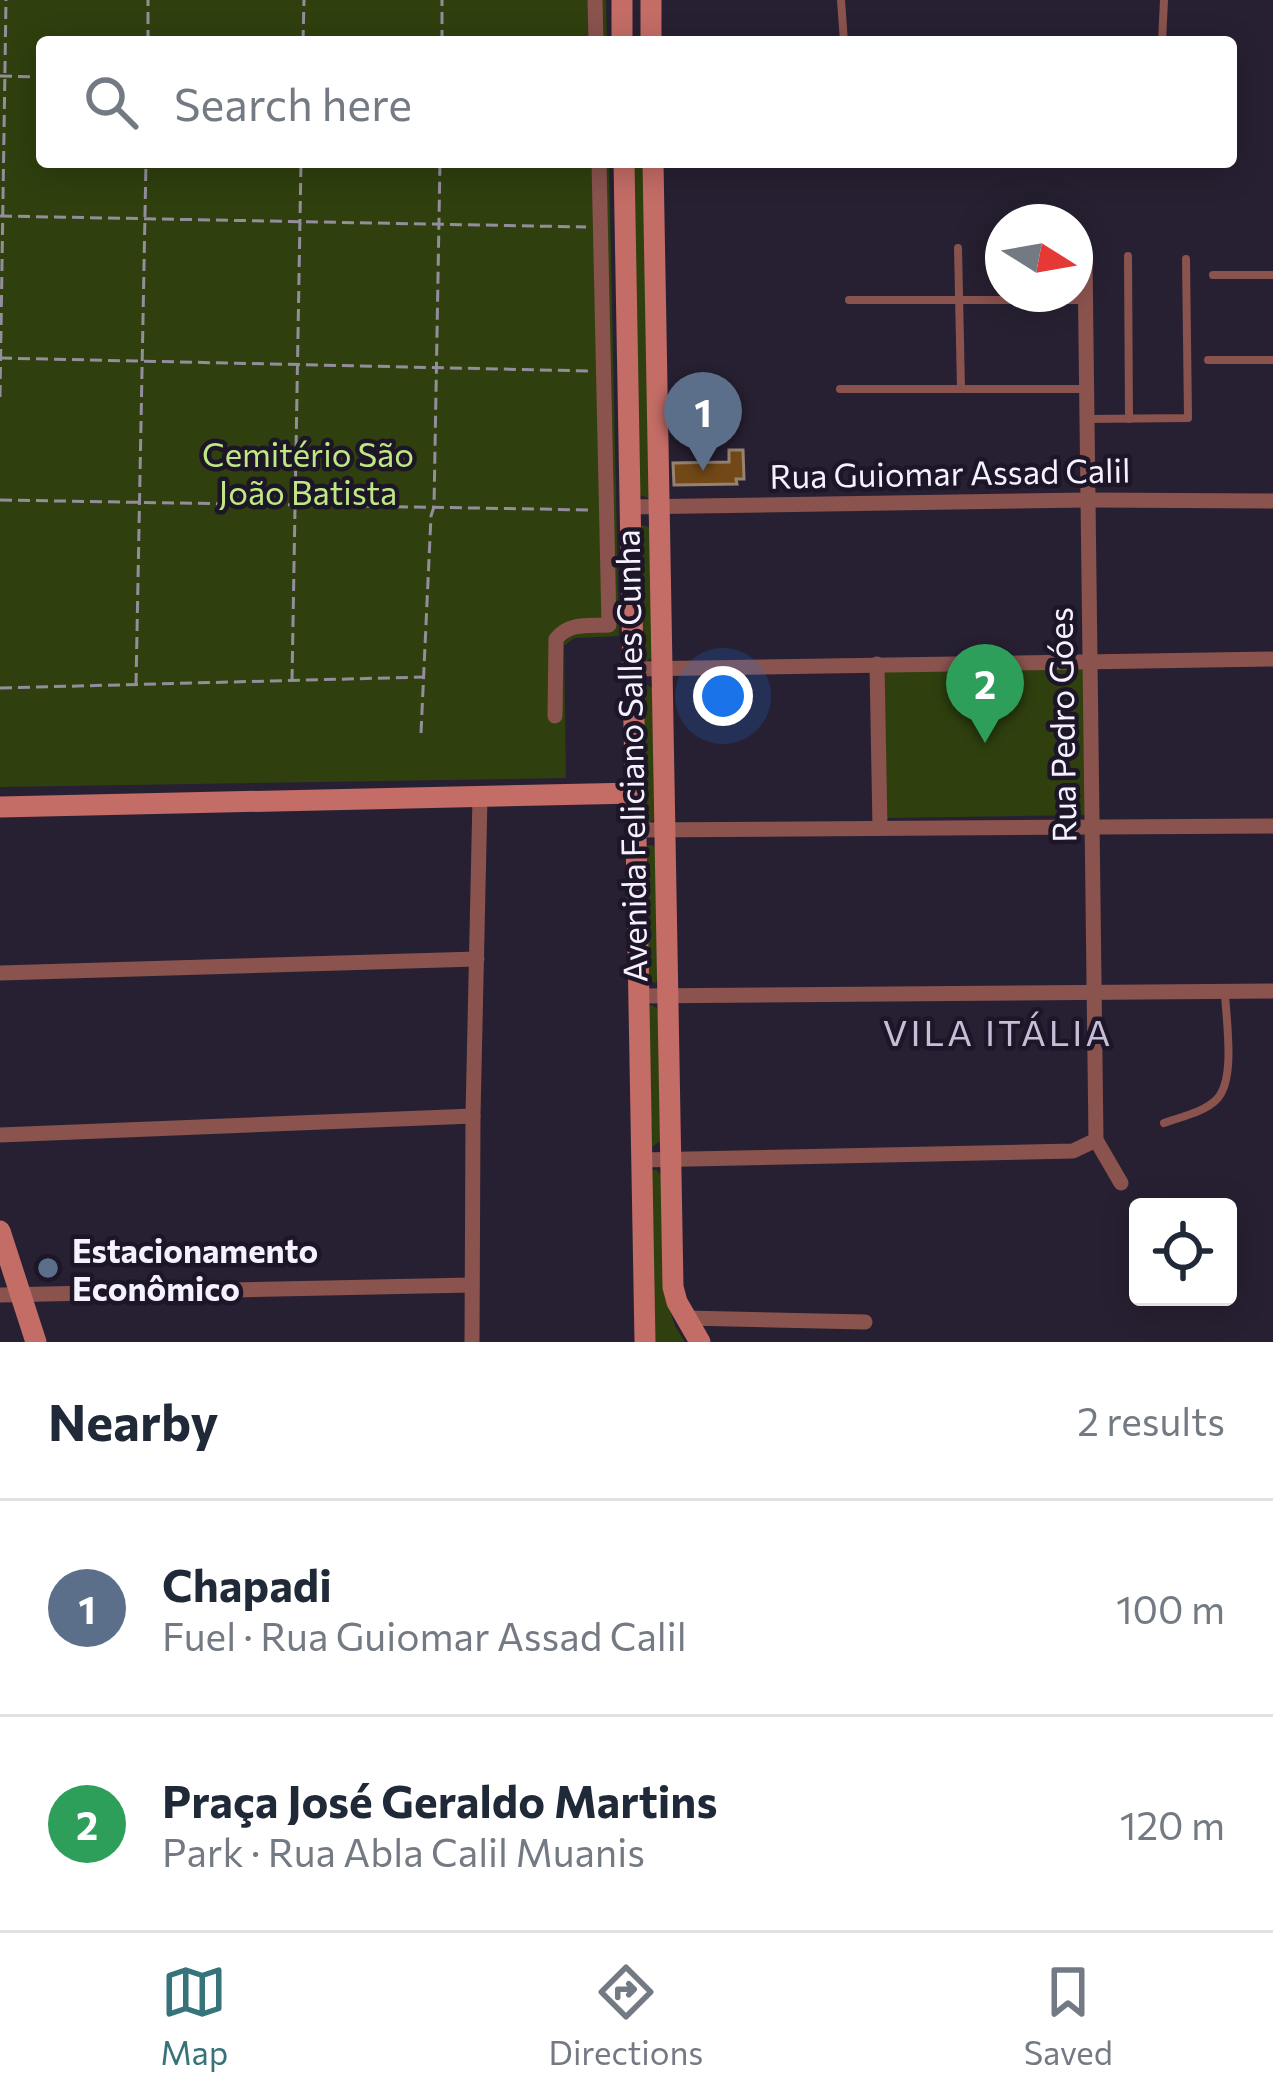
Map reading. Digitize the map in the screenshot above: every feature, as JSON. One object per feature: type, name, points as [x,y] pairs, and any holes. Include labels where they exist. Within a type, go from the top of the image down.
[{"type":"main road","points":[[622,0],[622,36]]},
{"type":"main road","points":[[651,0],[651,36]]},
{"type":"main road","name":"Avenida Feliciano Salles Cunha","points":[[624,168],[617,509],[633,669],[645,1342]]},
{"type":"main road","name":"Avenida Feliciano Salles Cunha","points":[[653,168],[673,1287],[700,1342]]},
{"type":"main road","points":[[0,807],[636,793]]},
{"type":"main road","points":[[0,1231],[11,1295],[36,1342]]},
{"type":"street","points":[[595,0],[596,36]]},
{"type":"street","points":[[556,716],[556,639],[575,626],[609,626],[617,509],[603,371],[598,168]]},
{"type":"street","name":"Rua Pedro Góes","points":[[1085,312],[1096,1140],[1121,1183]]},
{"type":"street","name":"Rua Guiomar Assad Calil","points":[[617,509],[1273,501]]},
{"type":"street","points":[[633,669],[1273,659]]},
{"type":"street","points":[[877,664],[880,828]]},
{"type":"street","points":[[472,1342],[480,796]]},
{"type":"street","points":[[638,830],[1273,826]]},
{"type":"street","points":[[0,973],[477,959]]},
{"type":"street","points":[[638,996],[1273,992]]},
{"type":"street","points":[[0,1135],[472,1116]]},
{"type":"street","points":[[640,1160],[1073,1151],[1096,1140]]},
{"type":"street","points":[[11,1295],[472,1285]]},
{"type":"street","points":[[686,1318],[865,1322]]},
{"type":"lane","points":[[841,0],[844,36]]},
{"type":"lane","points":[[1162,36],[1164,0]]},
{"type":"lane","points":[[958,248],[961,389]]},
{"type":"lane","points":[[1128,256],[1130,418]]},
{"type":"lane","points":[[1087,419],[1188,418],[1186,260]]},
{"type":"lane","points":[[1213,275],[1273,275]]},
{"type":"lane","points":[[849,300],[985,299]]},
{"type":"lane","points":[[1208,360],[1273,360]]},
{"type":"lane","points":[[840,389],[1086,388]]},
{"type":"lane","points":[[1164,1124],[1209,1105],[1224,1089],[1228,1073],[1225,992]]},
{"type":"path","points":[[0,398],[6,0]]},
{"type":"path","points":[[148,0],[148,36]]},
{"type":"path","points":[[304,0],[304,36]]},
{"type":"path","points":[[442,0],[442,36]]},
{"type":"path","points":[[2,76],[36,77]]},
{"type":"path","points":[[136,685],[146,168]]},
{"type":"path","points":[[292,681],[302,168]]},
{"type":"path","points":[[422,734],[434,507],[440,168]]},
{"type":"path","points":[[1,216],[600,228]]},
{"type":"path","points":[[0,358],[603,371]]},
{"type":"path","points":[[0,500],[617,509]]},
{"type":"path","points":[[0,688],[424,677]]},
{"type":"green space","name":"Cemitério São João Batista","points":[[0,0],[606,0],[607,36],[36,36],[36,168],[609,168],[619,636],[574,638],[564,646],[566,778],[0,787]]},
{"type":"green space","points":[[633,168],[645,168],[649,498],[639,495]]},
{"type":"green space","points":[[642,525],[652,528],[652,658],[644,662],[638,658],[638,529]]},
{"type":"green space","points":[[1085,669],[1085,815],[887,818],[884,672]]},
{"type":"green space","points":[[643,682],[652,688],[654,820],[647,823],[642,820]]},
{"type":"green space","points":[[645,846],[657,848],[656,983],[645,980]]},
{"type":"green space","points":[[647,1007],[658,1009],[661,1140],[652,1147]]},
{"type":"green space","points":[[651,1170],[662,1177],[664,1292],[685,1342],[652,1342]]},
{"type":"building","points":[[729,450],[743,450],[744,479],[736,479],[737,484],[674,485],[673,463],[729,462]]},
{"type":"place","name":"Chapadi","points":[[703,471]]},
{"type":"place","name":"Praça José Geraldo Martins","points":[[985,743]]},
{"type":"place","name":"Estacionamento Econômico","points":[[48,1268]]},
{"type":"district","name":"VILA ITÁLIA","points":[[998,1031]]}]
